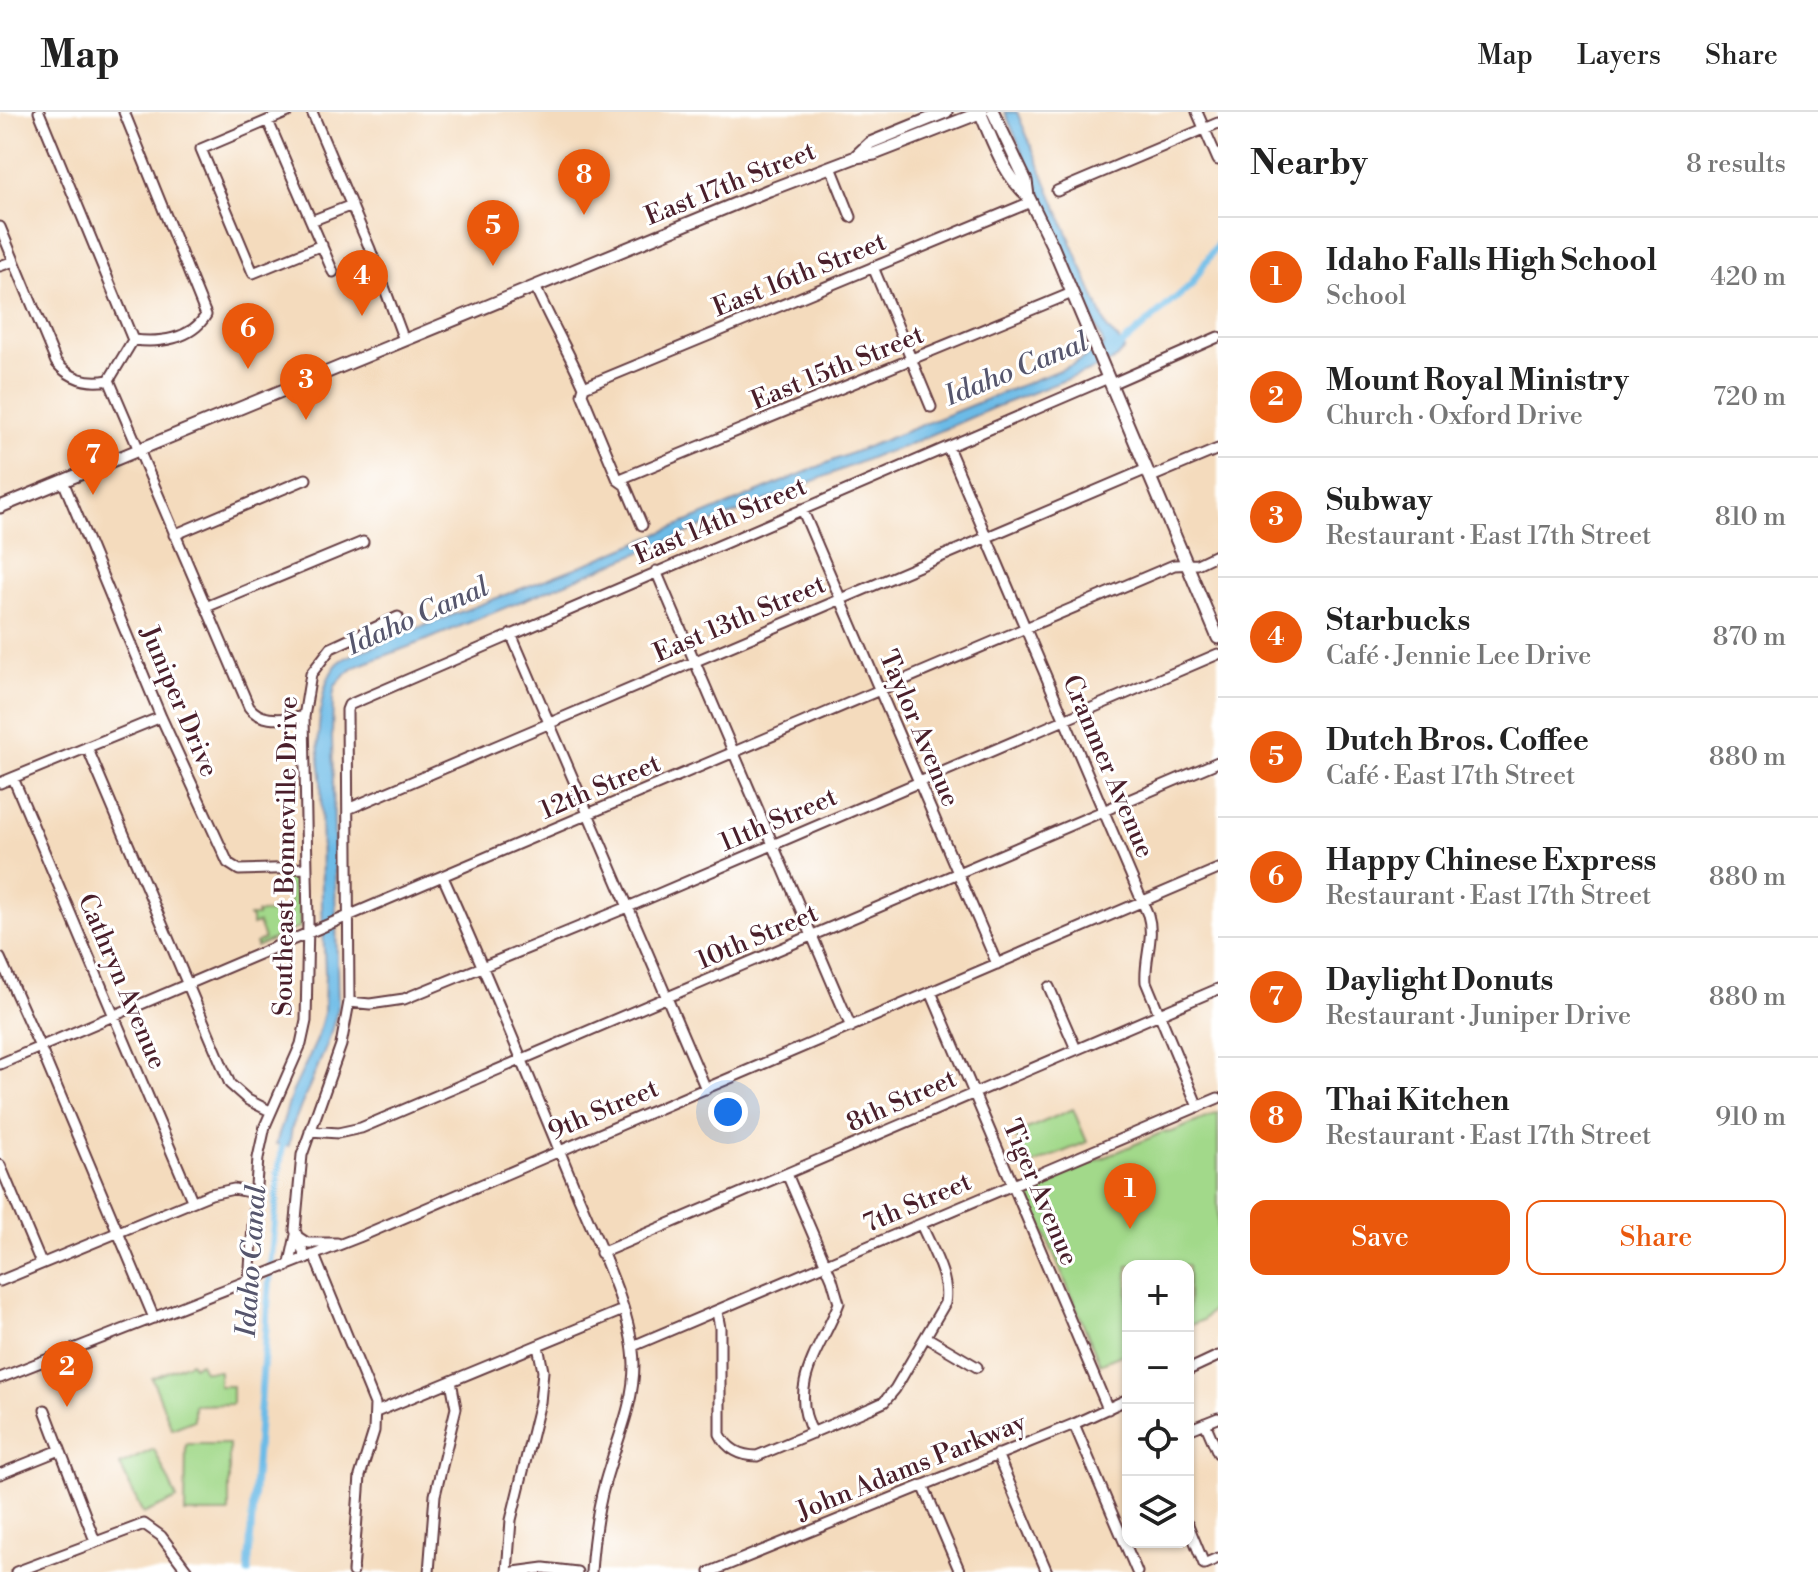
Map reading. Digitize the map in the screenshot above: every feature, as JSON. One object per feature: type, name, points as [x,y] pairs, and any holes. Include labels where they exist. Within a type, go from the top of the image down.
[{"type":"main road","name":"East 17th Street","points":[[856,157],[870,143],[946,112]]},
{"type":"main road","name":"East 17th Street","points":[[0,507],[535,286],[856,157],[874,154],[981,112]]},
{"type":"main road","points":[[981,112],[1008,173],[1029,199]]},
{"type":"main road","points":[[993,112],[1026,181],[1029,199],[1108,376],[1218,638]]},
{"type":"street","points":[[39,112],[133,340]]},
{"type":"street","points":[[124,112],[206,315],[193,329],[155,343],[133,340]]},
{"type":"street","points":[[288,112],[201,149],[253,273],[322,245]]},
{"type":"street","points":[[312,112],[404,340]]},
{"type":"street","points":[[1197,112],[1218,160]]},
{"type":"street","points":[[268,121],[333,272]]},
{"type":"street","points":[[1057,191],[1218,123]]},
{"type":"street","points":[[831,167],[851,217]]},
{"type":"street","name":"East 16th Street","points":[[584,387],[1029,199]]},
{"type":"street","points":[[311,221],[352,205]]},
{"type":"street","points":[[0,227],[60,367],[76,378],[96,383],[109,380],[133,340]]},
{"type":"street","points":[[0,266],[14,261]]},
{"type":"street","points":[[873,267],[931,407]]},
{"type":"street","points":[[535,286],[553,328],[564,340],[584,387],[582,394],[618,480],[625,485],[642,525]]},
{"type":"street","name":"East 15th Street","points":[[618,480],[1072,293]]},
{"type":"street","name":"East 14th Street","points":[[348,809],[346,755],[349,705],[1108,376],[1218,337]]},
{"type":"street","points":[[109,380],[229,664],[255,715],[268,719],[304,717]]},
{"type":"street","name":"Cranmer Avenue","points":[[948,447],[1143,902],[1151,924],[1145,963],[1146,982],[1198,1107]]},
{"type":"street","name":"East 13th Street","points":[[348,809],[987,537],[1218,449]]},
{"type":"street","points":[[174,535],[306,479]]},
{"type":"street","name":"Juniper Drive","points":[[63,481],[161,717],[228,863],[239,870],[306,868]]},
{"type":"street","name":"Taylor Avenue","points":[[802,509],[997,964]]},
{"type":"street","points":[[206,607],[363,542]]},
{"type":"street","name":"12th Street","points":[[0,1064],[1174,565],[1197,564],[1218,554]]},
{"type":"street","points":[[656,571],[851,1027]]},
{"type":"street","name":"Southeast Bonneville Drive","points":[[249,1281],[258,1158],[270,1111],[304,1032],[308,998],[304,717],[311,674],[322,658],[343,640],[398,617]]},
{"type":"street","points":[[511,634],[706,1089]]},
{"type":"street","name":"11th Street","points":[[349,1002],[370,1004],[404,999],[628,907],[1218,654]]},
{"type":"street","points":[[0,783],[161,717]]},
{"type":"street","points":[[87,747],[230,1084],[248,1100],[270,1111]]},
{"type":"street","name":"10th Street","points":[[310,1131],[338,1133],[361,1128],[1218,762]]},
{"type":"street","name":"Cathryn Avenue","points":[[13,778],[192,1200]]},
{"type":"street","points":[[286,1267],[290,1263],[296,1235],[302,1155],[341,1045],[349,1002],[345,918],[348,809]]},
{"type":"street","name":"9th Street","points":[[0,1377],[345,1243],[1218,869]]},
{"type":"street","points":[[443,877],[601,1253],[633,1346],[632,1386],[626,1419],[600,1501],[591,1572]]},
{"type":"street","points":[[0,958],[154,1318]]},
{"type":"street","points":[[1049,987],[1076,1049]]},
{"type":"street","name":"8th Street","points":[[601,1253],[1218,989]]},
{"type":"street","name":"Tiger Avenue","points":[[931,992],[1108,1409]]},
{"type":"street","name":"7th Street","points":[[633,1346],[1218,1098]]},
{"type":"street","points":[[0,1165],[41,1263]]},
{"type":"street","points":[[787,1174],[839,1303],[808,1366],[804,1401],[806,1417],[813,1433]]},
{"type":"street","points":[[0,1281],[192,1200],[234,1189],[254,1193]]},
{"type":"street","points":[[717,1312],[720,1328],[720,1429],[724,1441],[738,1452],[757,1456],[884,1402],[943,1309],[947,1294],[944,1279],[921,1224]]},
{"type":"street","points":[[296,1235],[307,1243],[345,1243]]},
{"type":"street","points":[[296,1235],[310,1257],[373,1398],[376,1412],[374,1431],[360,1476],[353,1572]]},
{"type":"street","points":[[376,1412],[623,1310]]},
{"type":"street","points":[[926,1337],[977,1367]]},
{"type":"street","points":[[507,1572],[511,1520],[543,1387],[538,1346]]},
{"type":"street","points":[[1194,1367],[1218,1356]]},
{"type":"street","points":[[28,1367],[33,1378]]},
{"type":"street","points":[[429,1572],[435,1495],[456,1408],[451,1381]]},
{"type":"street","name":"John Adams Parkway","points":[[710,1572],[1122,1402]]},
{"type":"street","points":[[45,1410],[95,1541]]},
{"type":"street","points":[[1194,1428],[1218,1418]]},
{"type":"street","points":[[1205,1423],[1218,1453]]},
{"type":"street","points":[[1074,1424],[1137,1572]]},
{"type":"street","points":[[0,1474],[60,1450]]},
{"type":"street","points":[[997,1454],[1047,1572]]},
{"type":"street","points":[[923,1485],[955,1571]]},
{"type":"street","points":[[16,1572],[135,1526],[149,1526],[161,1536],[188,1572]]},
{"type":"street","points":[[1194,1540],[1204,1564],[1218,1558]]},
{"type":"street","points":[[514,1572],[544,1568],[577,1572]]},
{"type":"green space","points":[[296,877],[299,883],[300,927],[256,947],[256,943],[264,939],[258,923],[252,925],[249,916],[290,912],[288,887],[283,887],[283,878]]},
{"type":"green space","points":[[1073,1109],[1087,1142],[1029,1166],[1015,1134]]},
{"type":"green space","points":[[1218,1113],[1218,1304],[1203,1320],[1194,1324],[1194,1260],[1122,1260],[1122,1355],[1100,1364],[1027,1191],[1161,1133],[1172,1132]]},
{"type":"green space","points":[[191,1362],[193,1366],[200,1363],[204,1371],[219,1371],[219,1386],[232,1386],[232,1404],[194,1405],[194,1420],[172,1429],[152,1378]]},
{"type":"green space","points":[[186,1444],[229,1444],[229,1513],[185,1513]]},
{"type":"green space","points":[[154,1449],[177,1499],[143,1514],[120,1465]]},
{"type":"water","name":"Idaho Canal","points":[[1005,112],[1017,112],[1108,330],[1124,349],[1112,362],[355,667],[343,677],[335,686],[332,736],[338,1008],[327,1045],[292,1127],[289,1146],[276,1144],[292,1093],[316,1042],[324,1013],[319,730],[323,696],[334,669],[342,660],[403,634],[591,562],[1072,365],[1104,345]]},
{"type":"waterway","points":[[1116,350],[1191,285],[1218,243]]},
{"type":"waterway","name":"Idaho Canal","points":[[248,1572],[269,1286],[284,1135]]},
{"type":"place","name":"Thai Kitchen","points":[[584,215]]},
{"type":"place","name":"Dutch Bros. Coffee","points":[[493,266]]},
{"type":"place","name":"Starbucks","points":[[362,316]]},
{"type":"place","name":"Happy Chinese Express","points":[[248,369]]},
{"type":"place","name":"Subway","points":[[306,420]]},
{"type":"place","name":"Daylight Donuts","points":[[93,495]]},
{"type":"place","name":"Idaho Falls High School","points":[[1130,1229]]},
{"type":"place","name":"Mount Royal Ministry","points":[[67,1407]]}]
